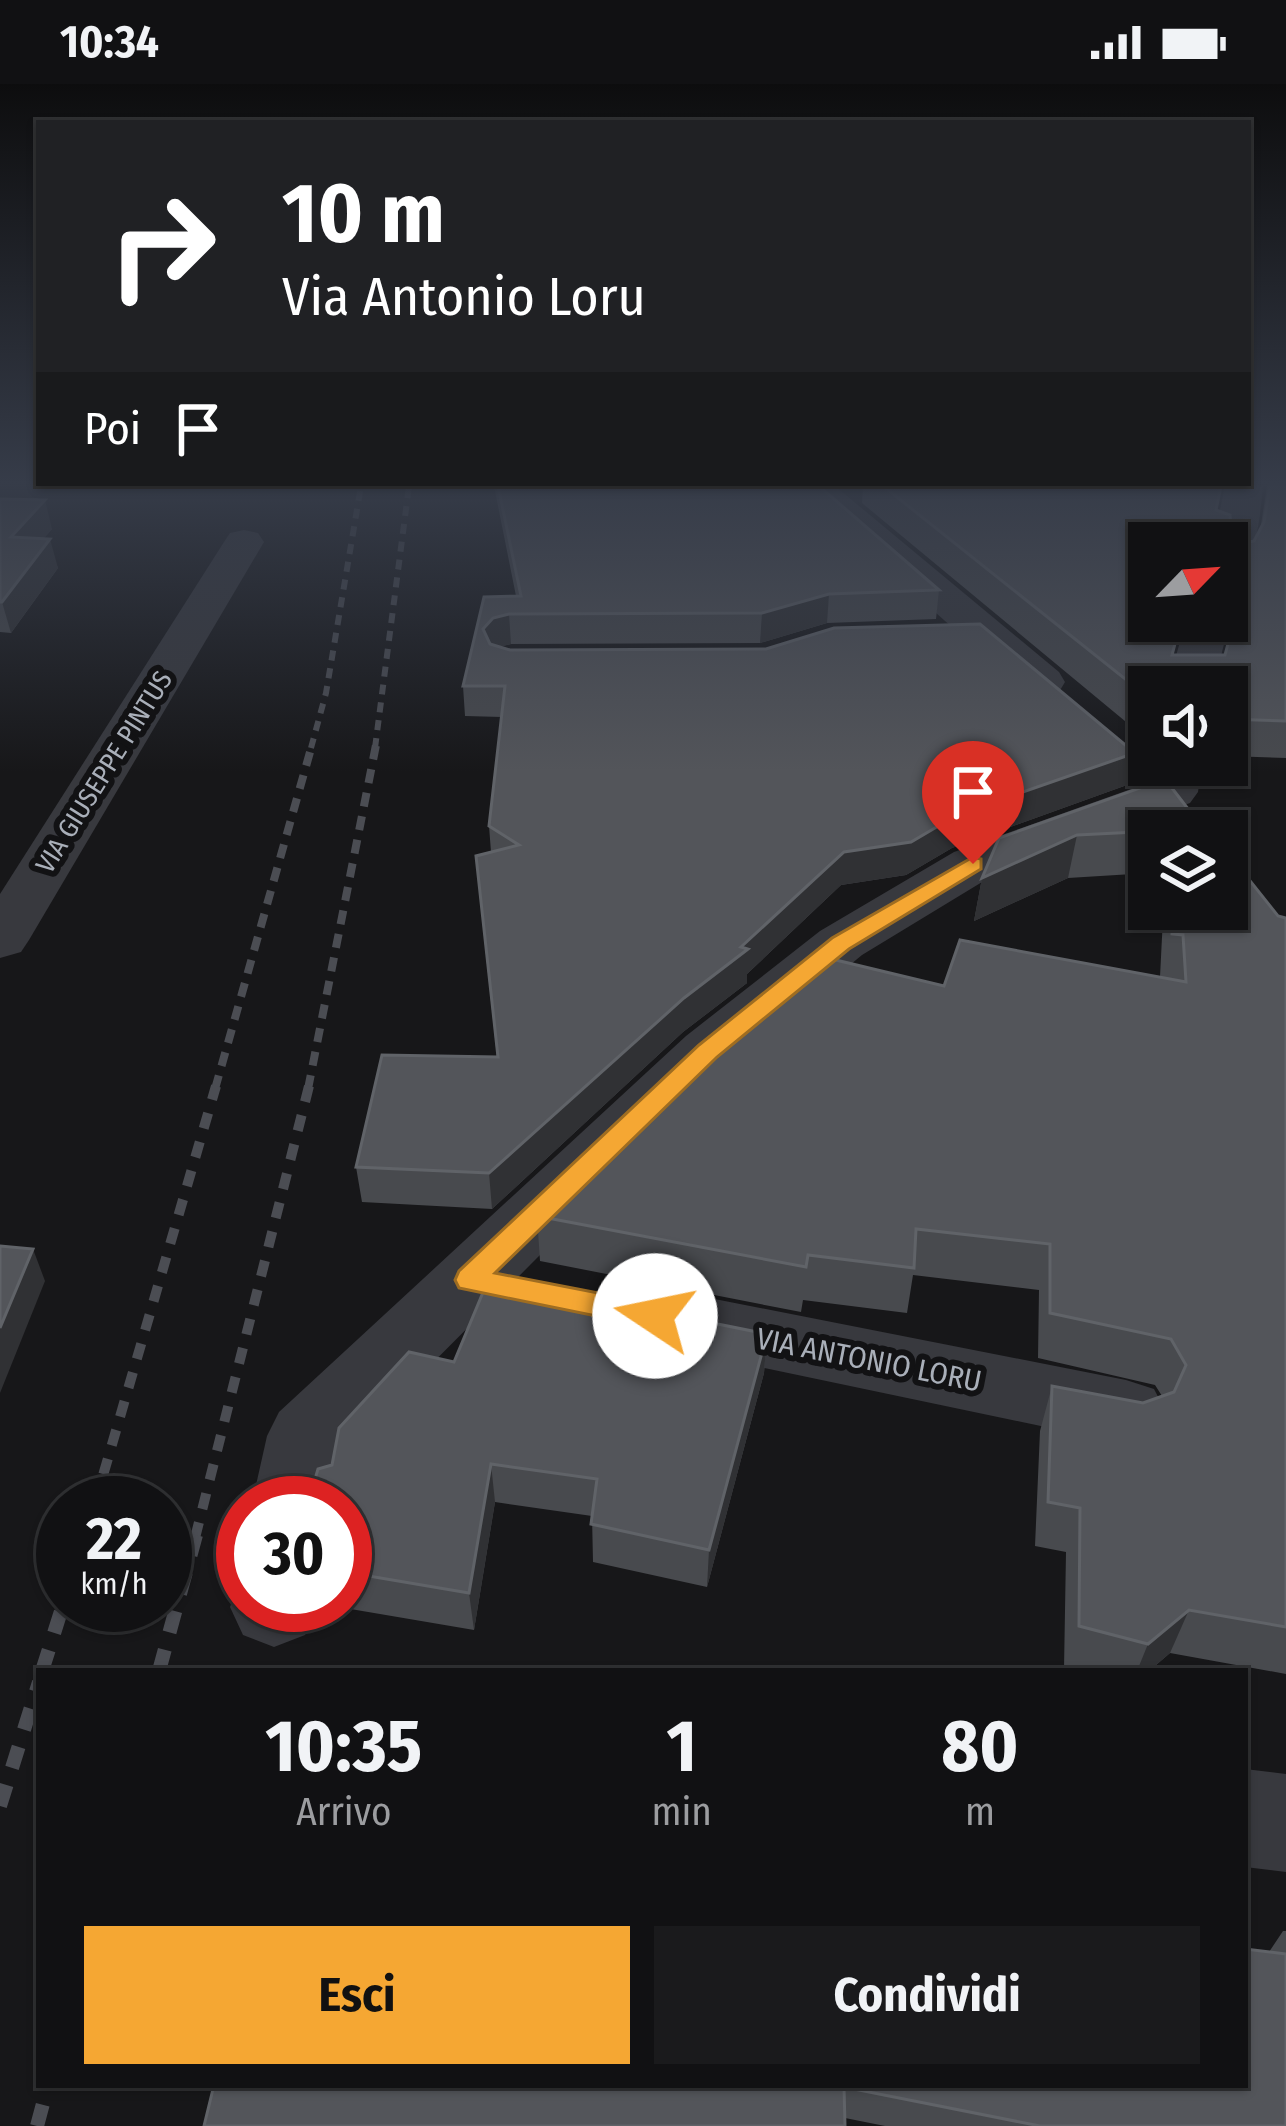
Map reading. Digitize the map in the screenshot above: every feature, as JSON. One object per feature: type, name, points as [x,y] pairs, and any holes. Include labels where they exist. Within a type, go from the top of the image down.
[{"type":"street","name":"VIA GIUSEPPE PINTUS","points":[[0,940],[220,581]]},
{"type":"street","points":[[924,581],[1071,706]]},
{"type":"street","points":[[919,638],[987,635]]},
{"type":"street","points":[[300,1476],[308,1436],[708,1051],[841,944],[973,864],[1172,788]]},
{"type":"street","name":"VIA ANTONIO LORU","points":[[470,1280],[1126,1412]]},
{"type":"street","points":[[1248,1818],[1286,1823]]},
{"type":"building","points":[[0,581],[18,581],[2,602]]},
{"type":"building","points":[[518,581],[929,581],[939,590],[829,594],[762,613],[509,614],[493,618],[483,629],[490,644],[510,650],[766,649],[834,628],[980,624],[1128,747],[1128,755],[957,815],[911,842],[844,852],[741,947],[748,949],[684,998],[489,1173],[356,1167],[382,1055],[498,1057],[476,856],[519,845],[489,826],[505,686],[463,686],[484,597],[521,596]]},
{"type":"building","points":[[1003,581],[1128,581],[1128,642],[1175,642],[1172,655],[1225,655],[1228,642],[1248,642],[1248,581],[1286,581],[1286,721],[1248,720],[1248,666],[1128,666],[1128,681]]},
{"type":"building","points":[[1145,786],[1170,786],[1189,810],[1128,810],[1128,832],[1077,835],[982,878],[999,838]]},
{"type":"building","points":[[1248,878],[1278,916],[1286,918],[1286,1627],[1189,1610],[1148,1644],[1079,1626],[1080,1508],[1048,1502],[1052,1386],[1143,1403],[1174,1392],[1186,1365],[1171,1339],[1050,1313],[1050,1244],[916,1229],[914,1268],[808,1255],[806,1267],[537,1216],[696,1062],[819,956],[944,986],[960,940],[1186,982],[1183,935],[1172,934],[1172,930],[1248,930]]},
{"type":"building","points":[[0,1246],[33,1249],[0,1328]]},
{"type":"building","points":[[489,1278],[767,1334],[709,1550],[591,1524],[597,1479],[491,1464],[469,1593],[372,1577],[372,1476],[316,1476],[318,1469],[332,1465],[339,1428],[409,1352],[454,1362]]},
{"type":"building","points":[[1248,1949],[1286,1954],[1286,2126],[1040,2126],[849,2088],[1248,2088]]},
{"type":"building","points":[[213,2088],[844,2088],[845,2126],[204,2126]]},
{"type":"railway","points":[[311,748],[326,693],[345,581]]},
{"type":"railway","points":[[375,748],[397,581]]},
{"type":"railway","points":[[215,1089],[312,745]]},
{"type":"railway","points":[[308,1089],[376,745]]},
{"type":"railway","points":[[103,1476],[216,1086]]},
{"type":"railway","points":[[195,1538],[309,1086]]},
{"type":"railway","points":[[160,1668],[196,1535]]},
{"type":"railway","points":[[43,1668],[54,1632]]},
{"type":"railway","points":[[0,1806],[36,1692]]},
{"type":"railway","points":[[37,2126],[47,2088]]},
{"type":"route","points":[[655,1316],[470,1280],[708,1051],[841,944],[973,864]]}]
